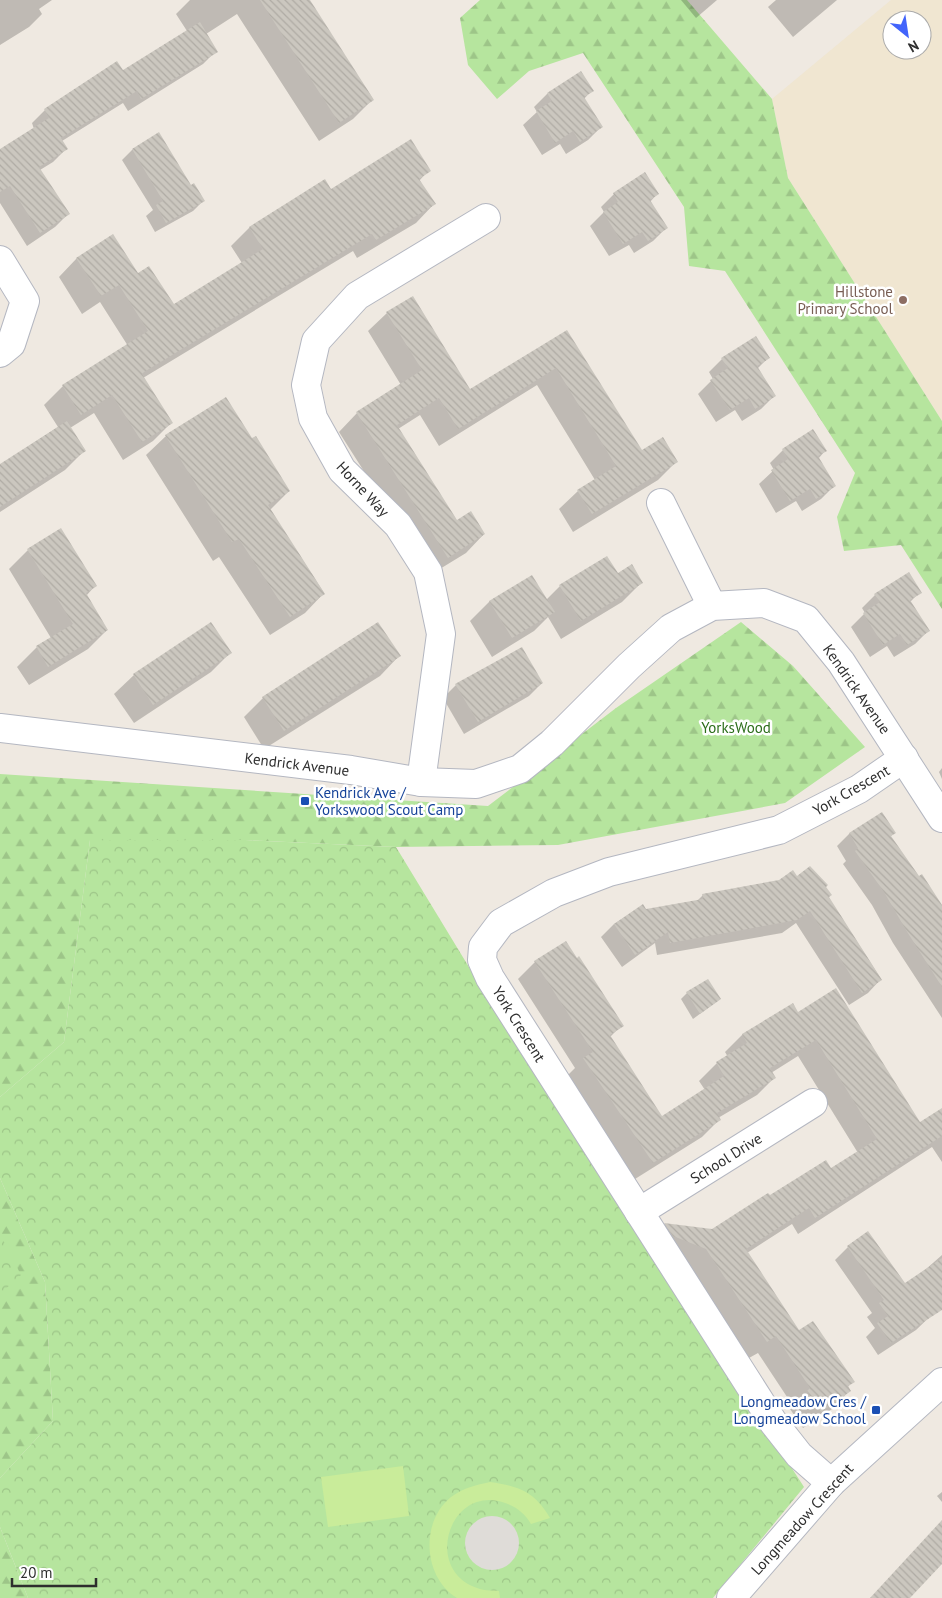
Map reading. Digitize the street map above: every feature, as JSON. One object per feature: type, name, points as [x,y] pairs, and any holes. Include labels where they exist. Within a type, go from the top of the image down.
[{"type":"street","name":"Horne Way","points":[[421,782],[441,634],[428,572],[398,525],[342,470],[312,418],[306,385],[316,341],[357,296],[486,218]]},
{"type":"street","points":[[0,260],[25,301],[12,344],[0,353]]},
{"type":"street","points":[[661,503],[712,606]]},
{"type":"street","name":"Kendrick Avenue","points":[[0,728],[351,770],[421,782],[476,784],[520,769],[552,743],[628,666],[671,628],[712,606],[764,602],[806,620],[841,662],[942,818]]},
{"type":"street","name":"York Crescent","points":[[832,1482],[799,1455],[773,1422],[490,978],[482,960],[483,947],[501,923],[554,893],[609,872],[779,830],[859,788],[904,758]]},
{"type":"street","name":"School Drive","points":[[639,1212],[813,1103]]},
{"type":"street","name":"Longmeadow Crescent","points":[[731,1598],[832,1482],[942,1382]]},
{"type":"shaded area","name":"Hillstone Primary School","points":[[891,0],[942,0],[942,421],[788,178],[772,99]]},
{"type":"shaded area","points":[[492,1516],[502,1518],[511,1524],[517,1533],[519,1543],[517,1553],[511,1562],[502,1568],[492,1570],[482,1568],[473,1562],[467,1553],[465,1543],[467,1533],[473,1524],[482,1518]]},
{"type":"green space","points":[[480,0],[687,0],[772,99],[788,178],[942,421],[942,609],[901,545],[844,551],[837,517],[855,473],[725,271],[689,266],[684,207],[583,53],[529,71],[497,99],[468,65],[460,18]]},
{"type":"green space","name":"YorksWood","points":[[741,622],[793,666],[865,747],[785,803],[558,845],[396,847],[245,840],[90,840],[64,1042],[0,1097],[0,774],[488,806],[616,708]]},
{"type":"green space","points":[[90,840],[245,840],[396,847],[492,1005],[804,1487],[713,1598],[28,1598],[0,1527],[0,1478],[53,1421],[45,1282],[0,1178],[0,1097],[64,1042]]},
{"type":"green space","points":[[0,1178],[45,1282],[53,1421],[0,1478]]},
{"type":"green space","points":[[0,1234],[21,1275],[0,1294]]},
{"type":"green space","points":[[403,1466],[409,1516],[328,1527],[321,1477]]},
{"type":"green space","points":[[490,1482],[518,1488],[532,1496],[550,1518],[531,1524],[521,1512],[508,1504],[488,1500],[471,1505],[458,1516],[450,1531],[447,1548],[451,1565],[462,1579],[482,1590],[499,1591],[500,1598],[457,1598],[446,1589],[437,1577],[432,1563],[430,1534],[434,1520],[441,1508],[451,1497],[465,1489]]},
{"type":"green space","points":[[0,1527],[28,1598],[0,1598]]},
{"type":"building","points":[[260,0],[310,0],[374,100],[339,123]]},
{"type":"building","points":[[200,22],[218,52],[141,99],[137,91],[61,138],[68,149],[39,167],[70,214],[40,233],[10,186],[0,192],[0,149],[49,118],[44,109],[117,61],[123,70]]},
{"type":"building","points":[[581,71],[594,91],[584,97],[603,127],[580,142],[573,131],[555,143],[536,111],[552,101],[547,93]]},
{"type":"building","points":[[159,132],[191,185],[194,183],[205,201],[166,223],[156,205],[163,201],[132,149]]},
{"type":"building","points":[[411,139],[431,171],[419,179],[436,204],[376,240],[372,234],[144,372],[142,374],[173,423],[142,442],[112,395],[81,415],[62,385],[148,331],[119,285],[101,296],[76,258],[113,234],[138,273],[149,266],[174,304],[263,249],[249,227],[325,179],[331,189]]},
{"type":"building","points":[[645,172],[659,194],[650,200],[668,228],[648,241],[642,232],[623,244],[603,212],[618,202],[613,193]]},
{"type":"building","points":[[413,296],[470,389],[567,330],[642,450],[663,437],[678,462],[592,514],[577,490],[616,466],[556,368],[458,429],[439,398],[397,425],[457,520],[471,511],[485,534],[448,558],[356,412],[422,370],[386,312]]},
{"type":"building","points":[[756,336],[770,358],[757,366],[776,396],[755,409],[749,398],[730,410],[710,380],[728,368],[721,358]]},
{"type":"building","points":[[226,397],[252,438],[256,436],[290,491],[268,505],[325,594],[290,617],[239,539],[232,542],[165,435]]},
{"type":"building","points":[[67,421],[86,451],[0,507],[0,464]]},
{"type":"building","points":[[813,429],[827,451],[818,456],[836,486],[816,499],[810,489],[790,501],[771,470],[788,459],[782,449]]},
{"type":"building","points":[[61,528],[97,586],[86,593],[108,630],[48,667],[36,646],[73,624],[27,549]]},
{"type":"building","points":[[607,556],[618,573],[632,564],[643,583],[581,621],[559,585]]},
{"type":"building","points":[[909,572],[922,593],[910,600],[930,631],[907,645],[900,634],[883,645],[863,613],[880,602],[874,594]]},
{"type":"building","points":[[532,575],[555,612],[512,638],[489,601]]},
{"type":"building","points":[[211,622],[232,653],[153,705],[133,674]]},
{"type":"building","points":[[378,622],[401,656],[284,731],[262,697]]},
{"type":"building","points":[[522,647],[543,683],[478,722],[455,684]]},
{"type":"building","points":[[882,812],[896,833],[891,836],[919,876],[922,874],[942,905],[942,987],[884,892],[855,851],[858,848],[849,833]]},
{"type":"building","points":[[810,866],[828,885],[826,887],[832,895],[829,897],[882,980],[862,993],[810,911],[797,920],[670,943],[668,932],[635,955],[614,924],[643,904],[646,909],[703,899],[702,894],[779,880],[793,870],[797,876]]},
{"type":"building","points":[[566,941],[577,958],[579,956],[624,1026],[610,1035],[662,1116],[724,1076],[716,1062],[747,1043],[742,1034],[793,1003],[798,1012],[836,988],[920,1122],[942,1108],[942,1136],[815,1218],[809,1208],[746,1249],[799,1330],[813,1321],[855,1382],[848,1386],[851,1391],[821,1412],[807,1391],[810,1388],[776,1336],[767,1342],[706,1249],[673,1236],[664,1223],[712,1229],[768,1193],[770,1195],[826,1160],[831,1168],[877,1139],[816,1040],[770,1068],[776,1078],[717,1113],[721,1120],[653,1163],[583,1058],[593,1052],[534,961]]},
{"type":"building","points":[[708,979],[721,999],[700,1014],[686,992]]},
{"type":"building","points":[[868,1231],[905,1283],[942,1258],[942,1310],[891,1343],[877,1323],[888,1316],[879,1303],[884,1300],[847,1246]]},
{"type":"building","points":[[942,1520],[942,1564],[910,1598],[870,1598]]},
{"type":"place","name":"Hillstone Primary School","points":[[903,300]]},
{"type":"place","name":"Kendrick Ave / Yorkswood Scout Camp","points":[[305,801]]},
{"type":"place","name":"Longmeadow Cres / Longmeadow School","points":[[876,1410]]}]
